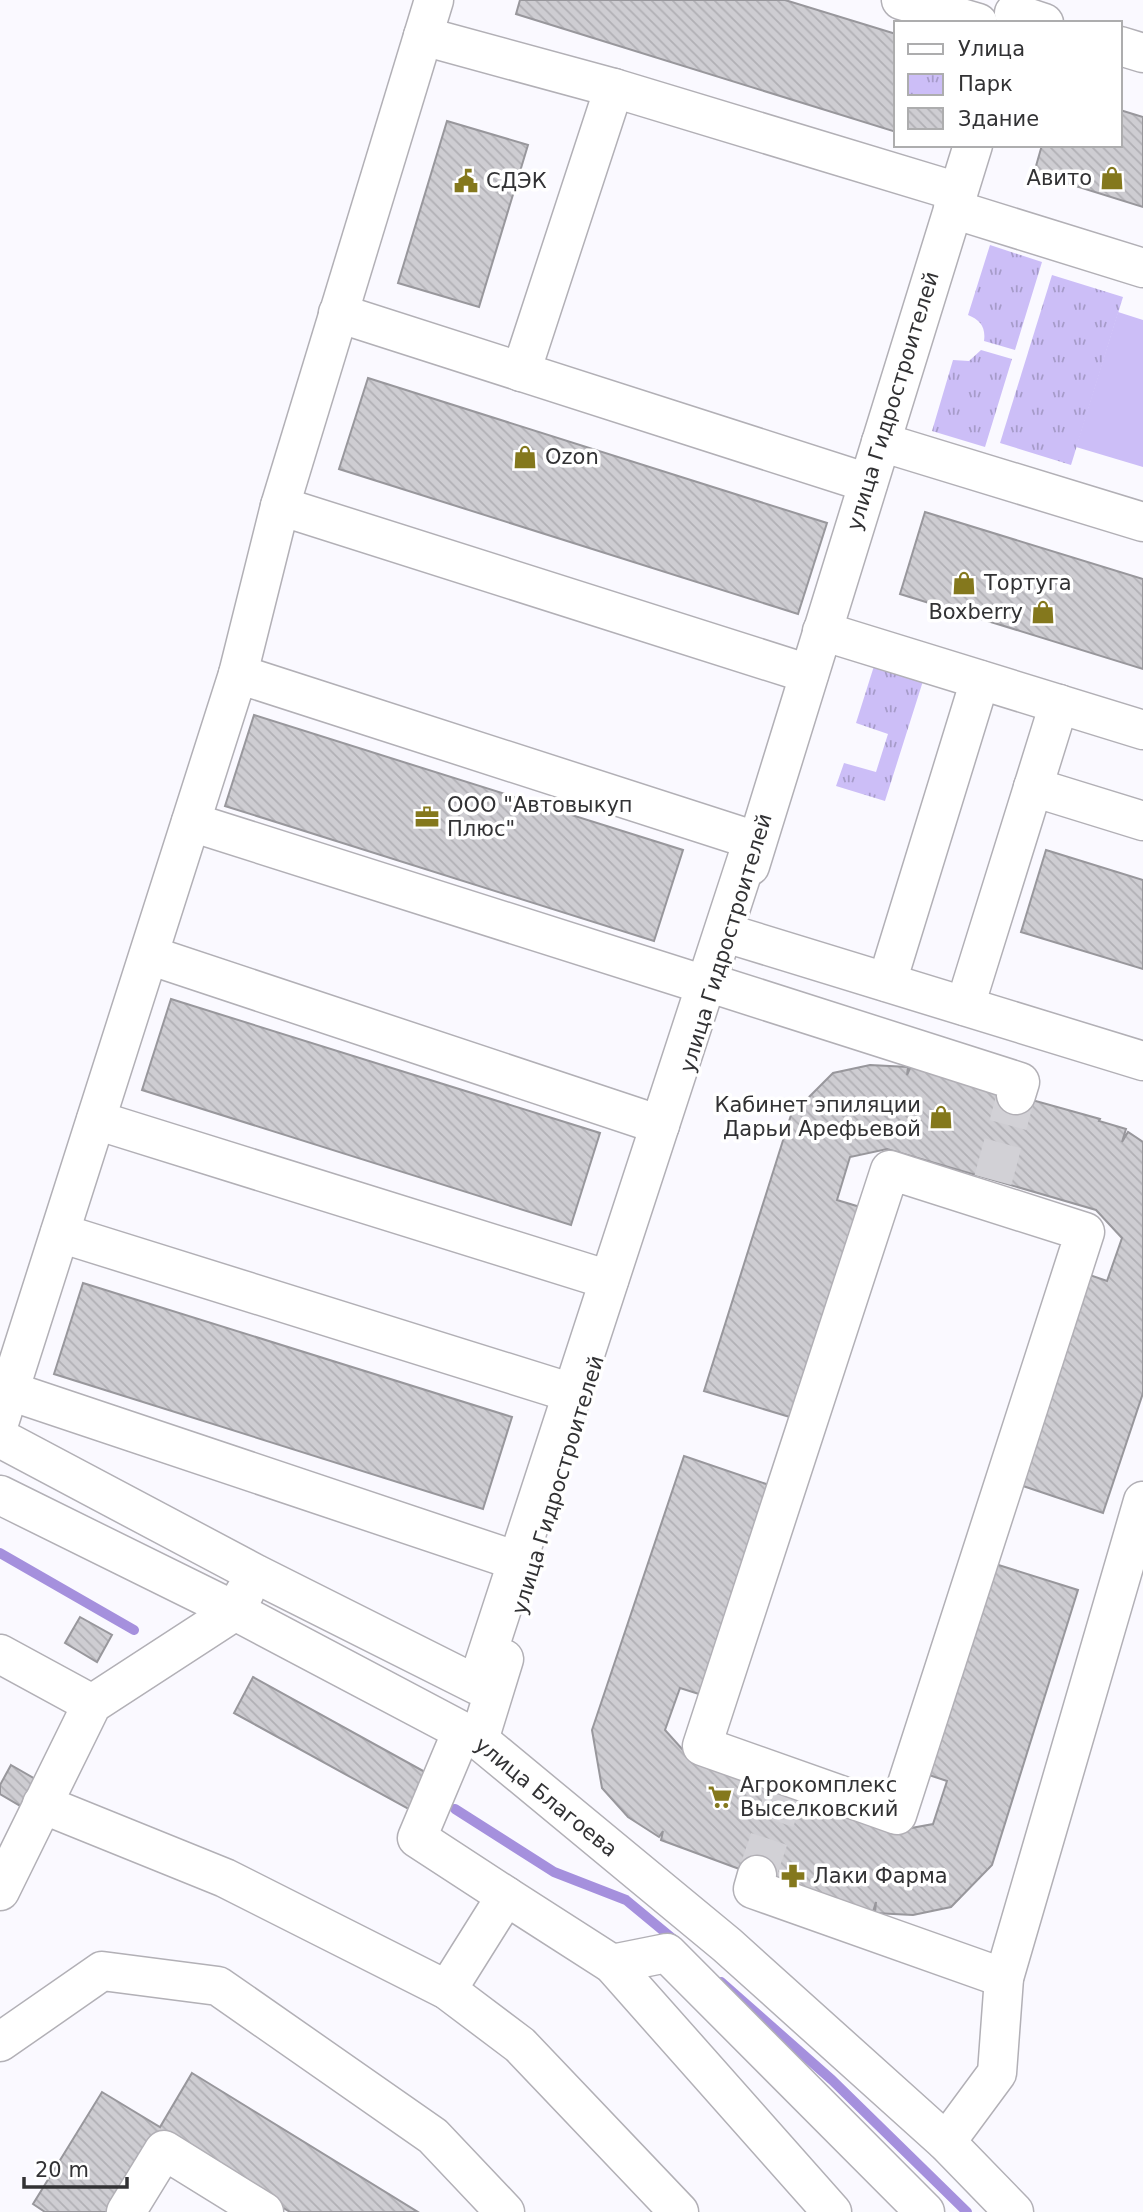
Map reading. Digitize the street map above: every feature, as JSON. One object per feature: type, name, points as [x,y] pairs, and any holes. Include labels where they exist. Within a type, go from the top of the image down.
[{"type":"street","points":[[434,0],[280,506],[238,674],[5,1405],[517,1561]]},
{"type":"street","points":[[901,0],[1013,16]]},
{"type":"street","points":[[423,36],[614,88],[955,201],[1143,268]]},
{"type":"street","points":[[1122,47],[1143,53]]},
{"type":"street","points":[[521,372],[614,88]]},
{"type":"street","name":"улица Гидростроителей","points":[[506,1896],[417,1838],[470,1736],[709,985],[729,934],[972,147]]},
{"type":"street","points":[[338,313],[868,484]]},
{"type":"street","points":[[881,442],[1143,522]]},
{"type":"street","points":[[280,506],[810,674]]},
{"type":"street","points":[[822,631],[1143,730]]},
{"type":"street","points":[[0,1438],[256,1574],[477,1685],[660,1125],[709,985],[753,839],[238,674]]},
{"type":"street","points":[[887,982],[980,680]]},
{"type":"street","points":[[965,1006],[1059,704]]},
{"type":"street","points":[[1033,787],[1143,821]]},
{"type":"street","points":[[191,822],[1020,1082],[1016,1095]]},
{"type":"street","points":[[729,934],[1143,1061]]},
{"type":"street","points":[[149,955],[660,1125]]},
{"type":"street","points":[[96,1120],[609,1280]]},
{"type":"street","points":[[890,1170],[990,1190],[1085,1232],[897,1815],[787,1785],[702,1746],[890,1170]]},
{"type":"street","points":[[60,1233],[572,1393]]},
{"type":"street","name":"улица Благоева","points":[[0,1495],[225,1617],[470,1736],[727,1945],[946,2142],[1014,2212]]},
{"type":"street","points":[[946,2142],[997,2073],[1004,1978],[1143,1502]]},
{"type":"street","points":[[0,1891],[92,1704],[225,1617],[256,1574]]},
{"type":"street","points":[[0,1654],[92,1704]]},
{"type":"street","points":[[42,1804],[225,1878],[447,1990],[520,2045],[679,2212]]},
{"type":"street","points":[[757,1875],[753,1888],[1004,1978]]},
{"type":"street","points":[[447,1990],[506,1896],[612,1964],[832,2212]]},
{"type":"street","points":[[612,1964],[667,1953],[925,2212]]},
{"type":"street","points":[[0,2042],[102,1971],[218,1986],[433,2136],[505,2212]]},
{"type":"street","points":[[126,2212],[164,2150],[264,2212]]},
{"type":"green space","points":[[990,245],[1042,262],[1015,350],[984,341],[981,325],[968,315]]},
{"type":"green space","points":[[1052,275],[1123,297],[1071,465],[1000,443]]},
{"type":"green space","points":[[1118,312],[1143,320],[1143,467],[1076,447]]},
{"type":"green space","points":[[981,350],[1012,359],[985,447],[932,431],[953,360],[969,361]]},
{"type":"green space","points":[[874,666],[923,681],[885,801],[836,786],[844,763],[876,772],[888,734],[856,723]]},
{"type":"building","points":[[520,0],[785,0],[894,33],[894,131],[516,14]]},
{"type":"building","points":[[1122,111],[1143,117],[1143,207],[1034,173],[1041,147],[1122,147]]},
{"type":"building","points":[[447,121],[528,145],[479,307],[398,283]]},
{"type":"building","points":[[368,378],[827,523],[798,614],[339,469]]},
{"type":"building","points":[[925,512],[1143,579],[1143,669],[900,594]]},
{"type":"building","points":[[254,715],[683,850],[654,941],[225,806]]},
{"type":"building","points":[[1046,850],[1143,880],[1143,969],[1021,932]]},
{"type":"building","points":[[171,999],[600,1133],[571,1225],[142,1090]]},
{"type":"building","points":[[870,1065],[908,1067],[907,1075],[911,1066],[1100,1119],[1099,1121],[1126,1129],[1122,1142],[1128,1132],[1143,1142],[1143,1393],[1103,1513],[1014,1483],[1084,1273],[1107,1281],[1122,1238],[1096,1210],[887,1149],[850,1157],[837,1200],[860,1207],[793,1418],[704,1391],[791,1115],[833,1073]]},
{"type":"building","points":[[83,1283],[512,1417],[483,1509],[54,1374]]},
{"type":"building","points":[[684,1456],[772,1486],[702,1695],[680,1688],[665,1730],[691,1759],[895,1831],[933,1824],[947,1781],[923,1773],[989,1562],[1078,1590],[992,1865],[951,1907],[913,1915],[875,1913],[876,1902],[872,1915],[845,1908],[661,1840],[663,1831],[659,1837],[628,1817],[602,1788],[592,1730]]},
{"type":"building","points":[[80,1617],[112,1635],[97,1662],[65,1643]]},
{"type":"building","points":[[253,1677],[434,1777],[414,1812],[234,1713]]},
{"type":"building","points":[[11,1765],[44,1784],[29,1811],[0,1794],[0,1785]]},
{"type":"building","points":[[192,2073],[418,2212],[290,2212],[162,2133],[113,2212],[45,2212],[33,2204],[102,2092],[160,2127]]},
{"type":"waterway","points":[[0,1553],[134,1630]]},
{"type":"waterway","points":[[455,1809],[554,1872],[626,1900],[678,1943]]},
{"type":"waterway","points":[[721,1982],[832,2080],[967,2212]]},
{"type":"tunnel","points":[[993,1180],[1016,1095]]},
{"type":"tunnel","points":[[757,1875],[785,1792]]},
{"type":"place","name":"Авито","points":[[1112,178]]},
{"type":"place","name":"СДЭК","points":[[466,181]]},
{"type":"place","name":"Ozon","points":[[525,457]]},
{"type":"place","name":"Тортуга","points":[[964,583]]},
{"type":"place","name":"Boxberry","points":[[1043,612]]},
{"type":"place","name":"ООО \"Автовыкуп Плюс\"","points":[[427,817]]},
{"type":"place","name":"Кабинет эпиляции Дарьи Арефьевой","points":[[941,1117]]},
{"type":"place","name":"Агрокомплекс Выселковский","points":[[720,1797]]},
{"type":"place","name":"Лаки Фарма","points":[[793,1876]]}]
